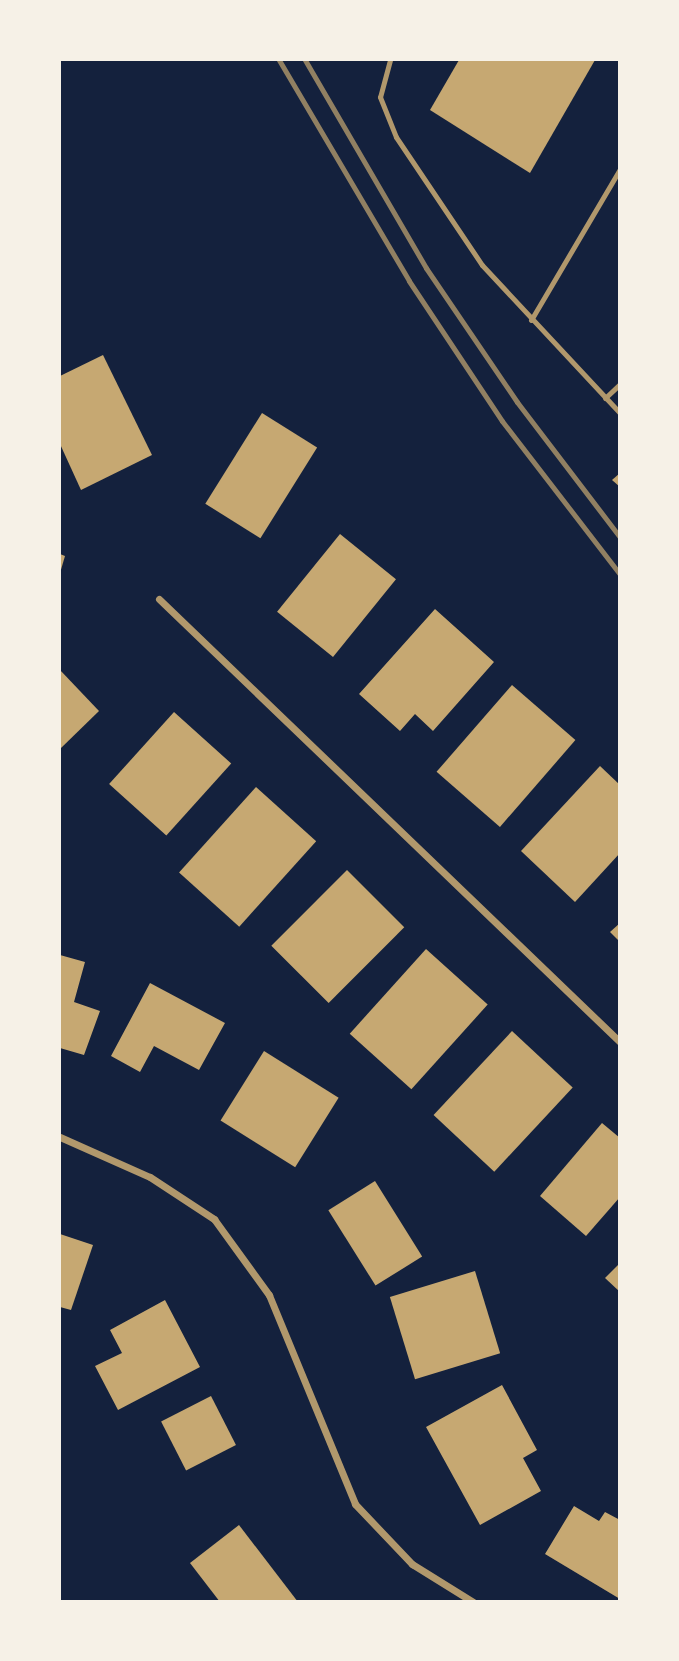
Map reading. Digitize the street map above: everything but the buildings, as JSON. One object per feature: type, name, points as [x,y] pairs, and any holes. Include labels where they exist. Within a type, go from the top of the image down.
[{"type":"street","points":[[159,599],[620,1042]]},
{"type":"street","points":[[60,1137],[150,1177],[214,1219],[269,1295],[355,1504],[412,1564],[473,1601]]},
{"type":"lane","points":[[390,60],[380,97],[396,137],[482,265],[620,413]]},
{"type":"lane","points":[[531,320],[620,169]]},
{"type":"lane","points":[[605,398],[620,384]]},
{"type":"railway","points":[[279,60],[409,281],[502,421],[620,574]]},
{"type":"railway","points":[[305,60],[426,268],[517,402],[620,537]]}]
